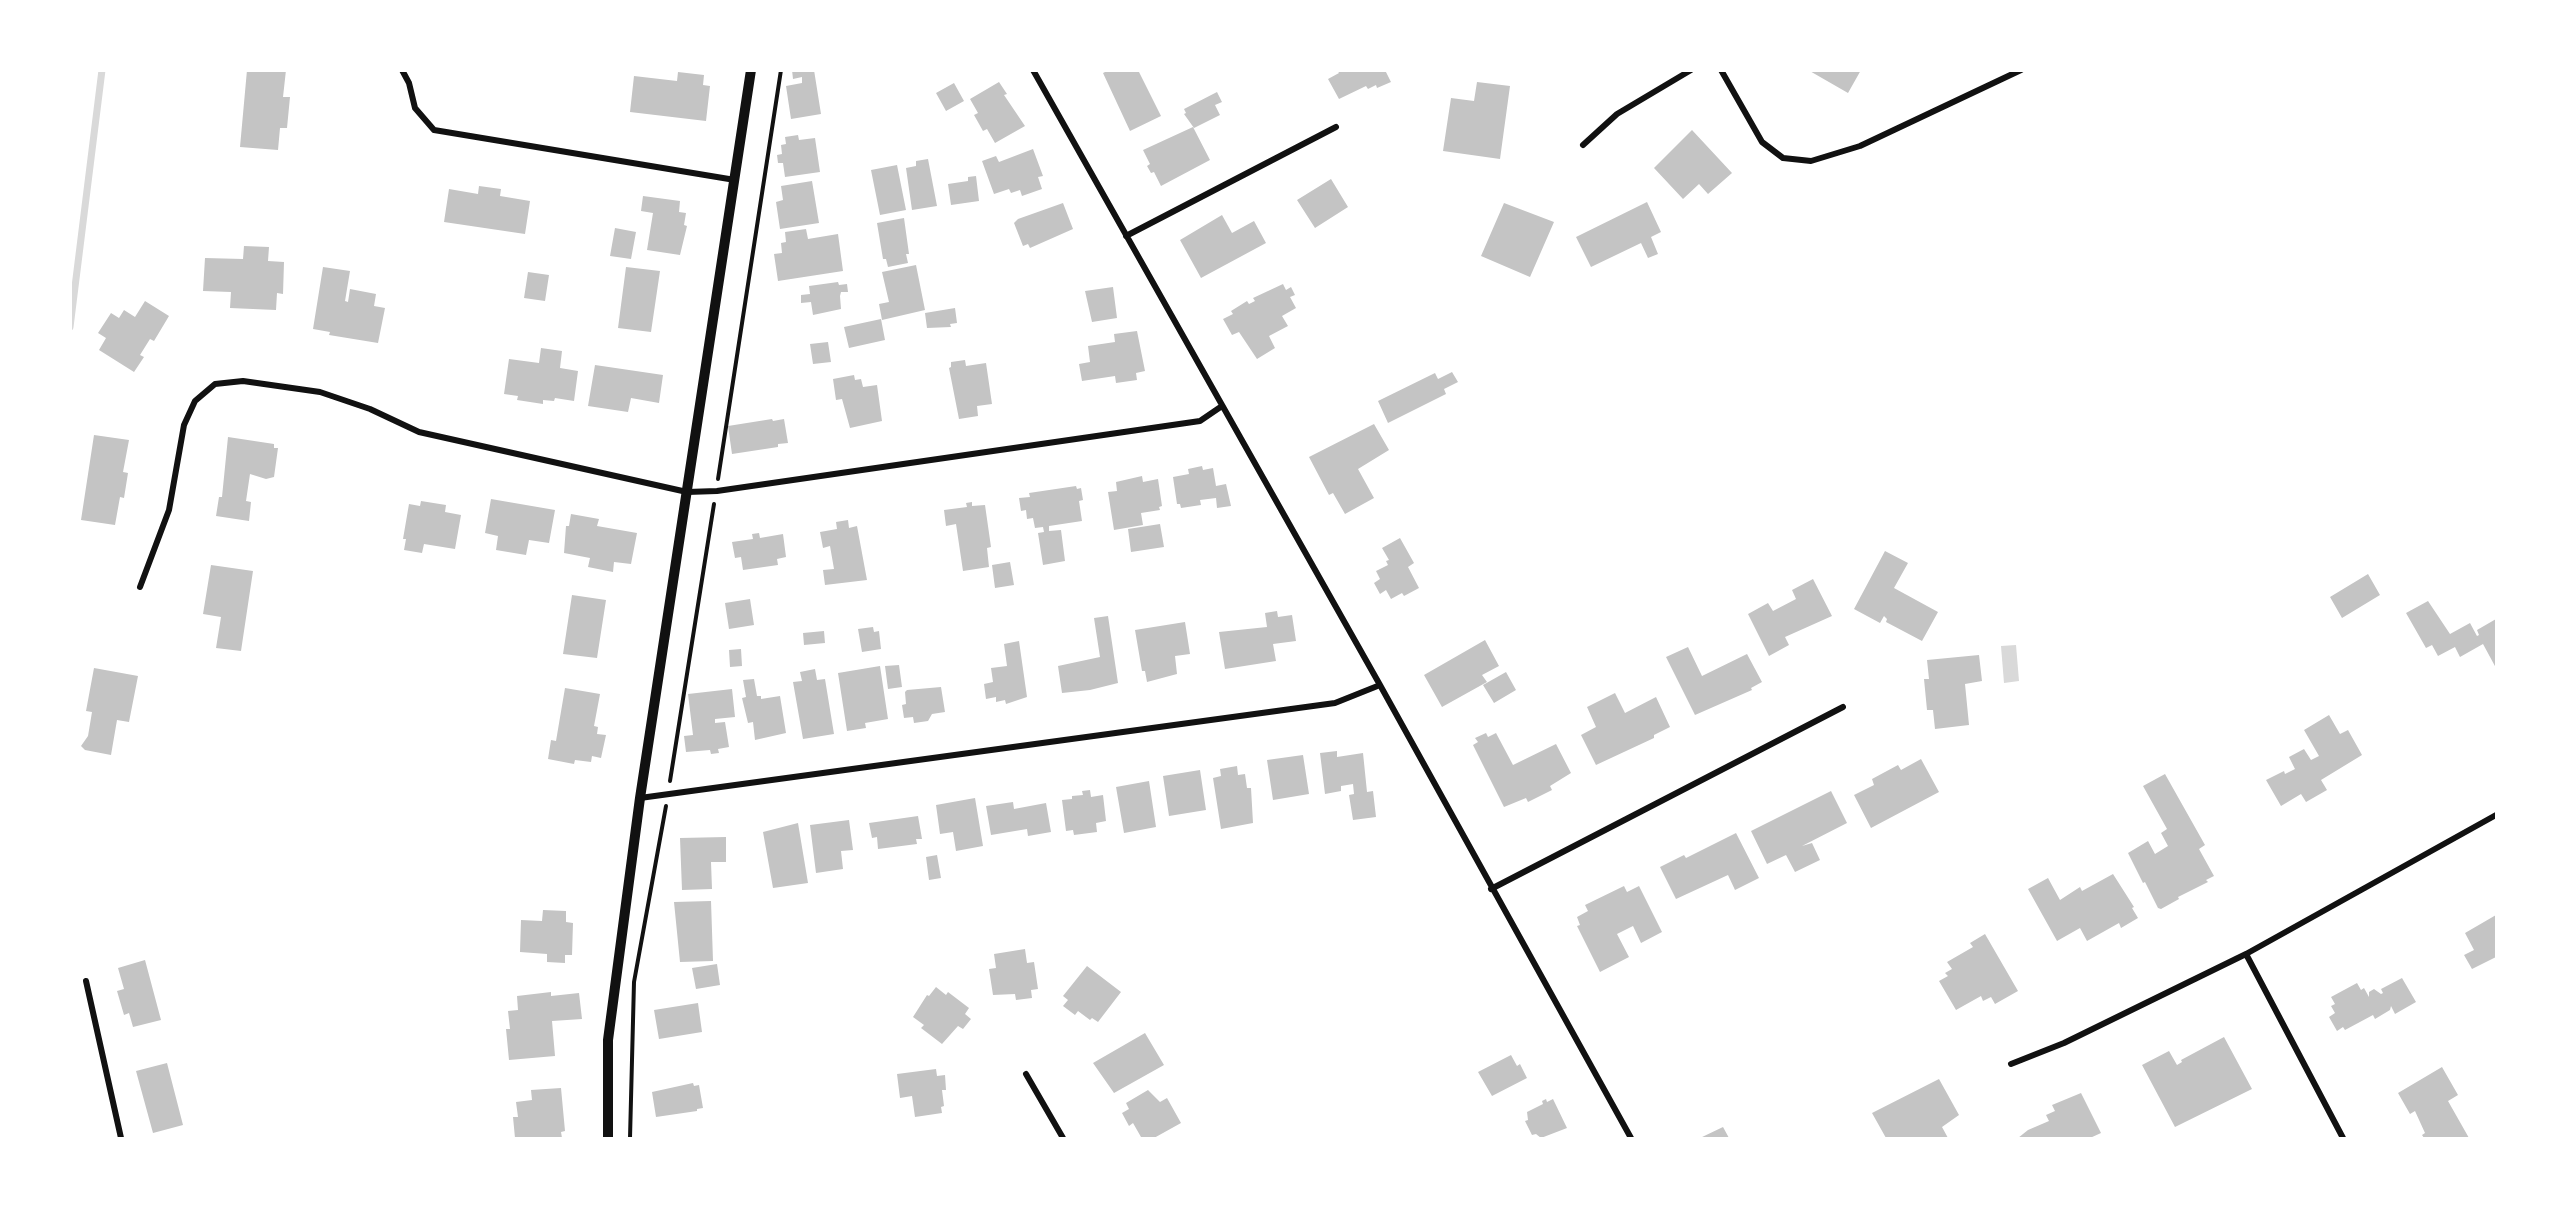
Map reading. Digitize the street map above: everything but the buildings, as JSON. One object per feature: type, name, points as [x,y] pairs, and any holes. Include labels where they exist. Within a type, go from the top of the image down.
[{"type":"street","points":[[402,70],[409,83],[415,108],[434,130],[736,181]]},
{"type":"street","points":[[608,1138],[608,1040],[640,798],[736,181],[751,70]]},
{"type":"street","points":[[1033,70],[1380,685],[1631,1138]]},
{"type":"street","points":[[1583,145],[1617,114],[1691,70]]},
{"type":"street","points":[[1721,70],[1762,142],[1783,158],[1810,161],[1836,155],[2021,70]]},
{"type":"street","points":[[1126,236],[1336,127]]},
{"type":"street","points":[[140,587],[169,510],[184,424],[195,401],[215,384],[243,381],[320,392],[370,409],[419,432],[687,492],[717,491],[1200,421],[1222,406]]},
{"type":"street","points":[[640,798],[1335,703],[1380,685]]},
{"type":"street","points":[[1491,889],[1843,707]]},
{"type":"street","points":[[2011,1064],[2064,1043],[2246,954],[2496,815]]},
{"type":"street","points":[[2246,954],[2343,1138]]},
{"type":"street","points":[[86,981],[121,1138]]},
{"type":"street","points":[[1026,1074],[1063,1138]]},
{"type":"path","points":[[630,1138],[634,982],[717,491],[781,70]]},
{"type":"shaded area","points":[[2016,645],[2019,681],[2004,683],[2001,646]]},
{"type":"waterway","points":[[70,327],[102,70]]}]
